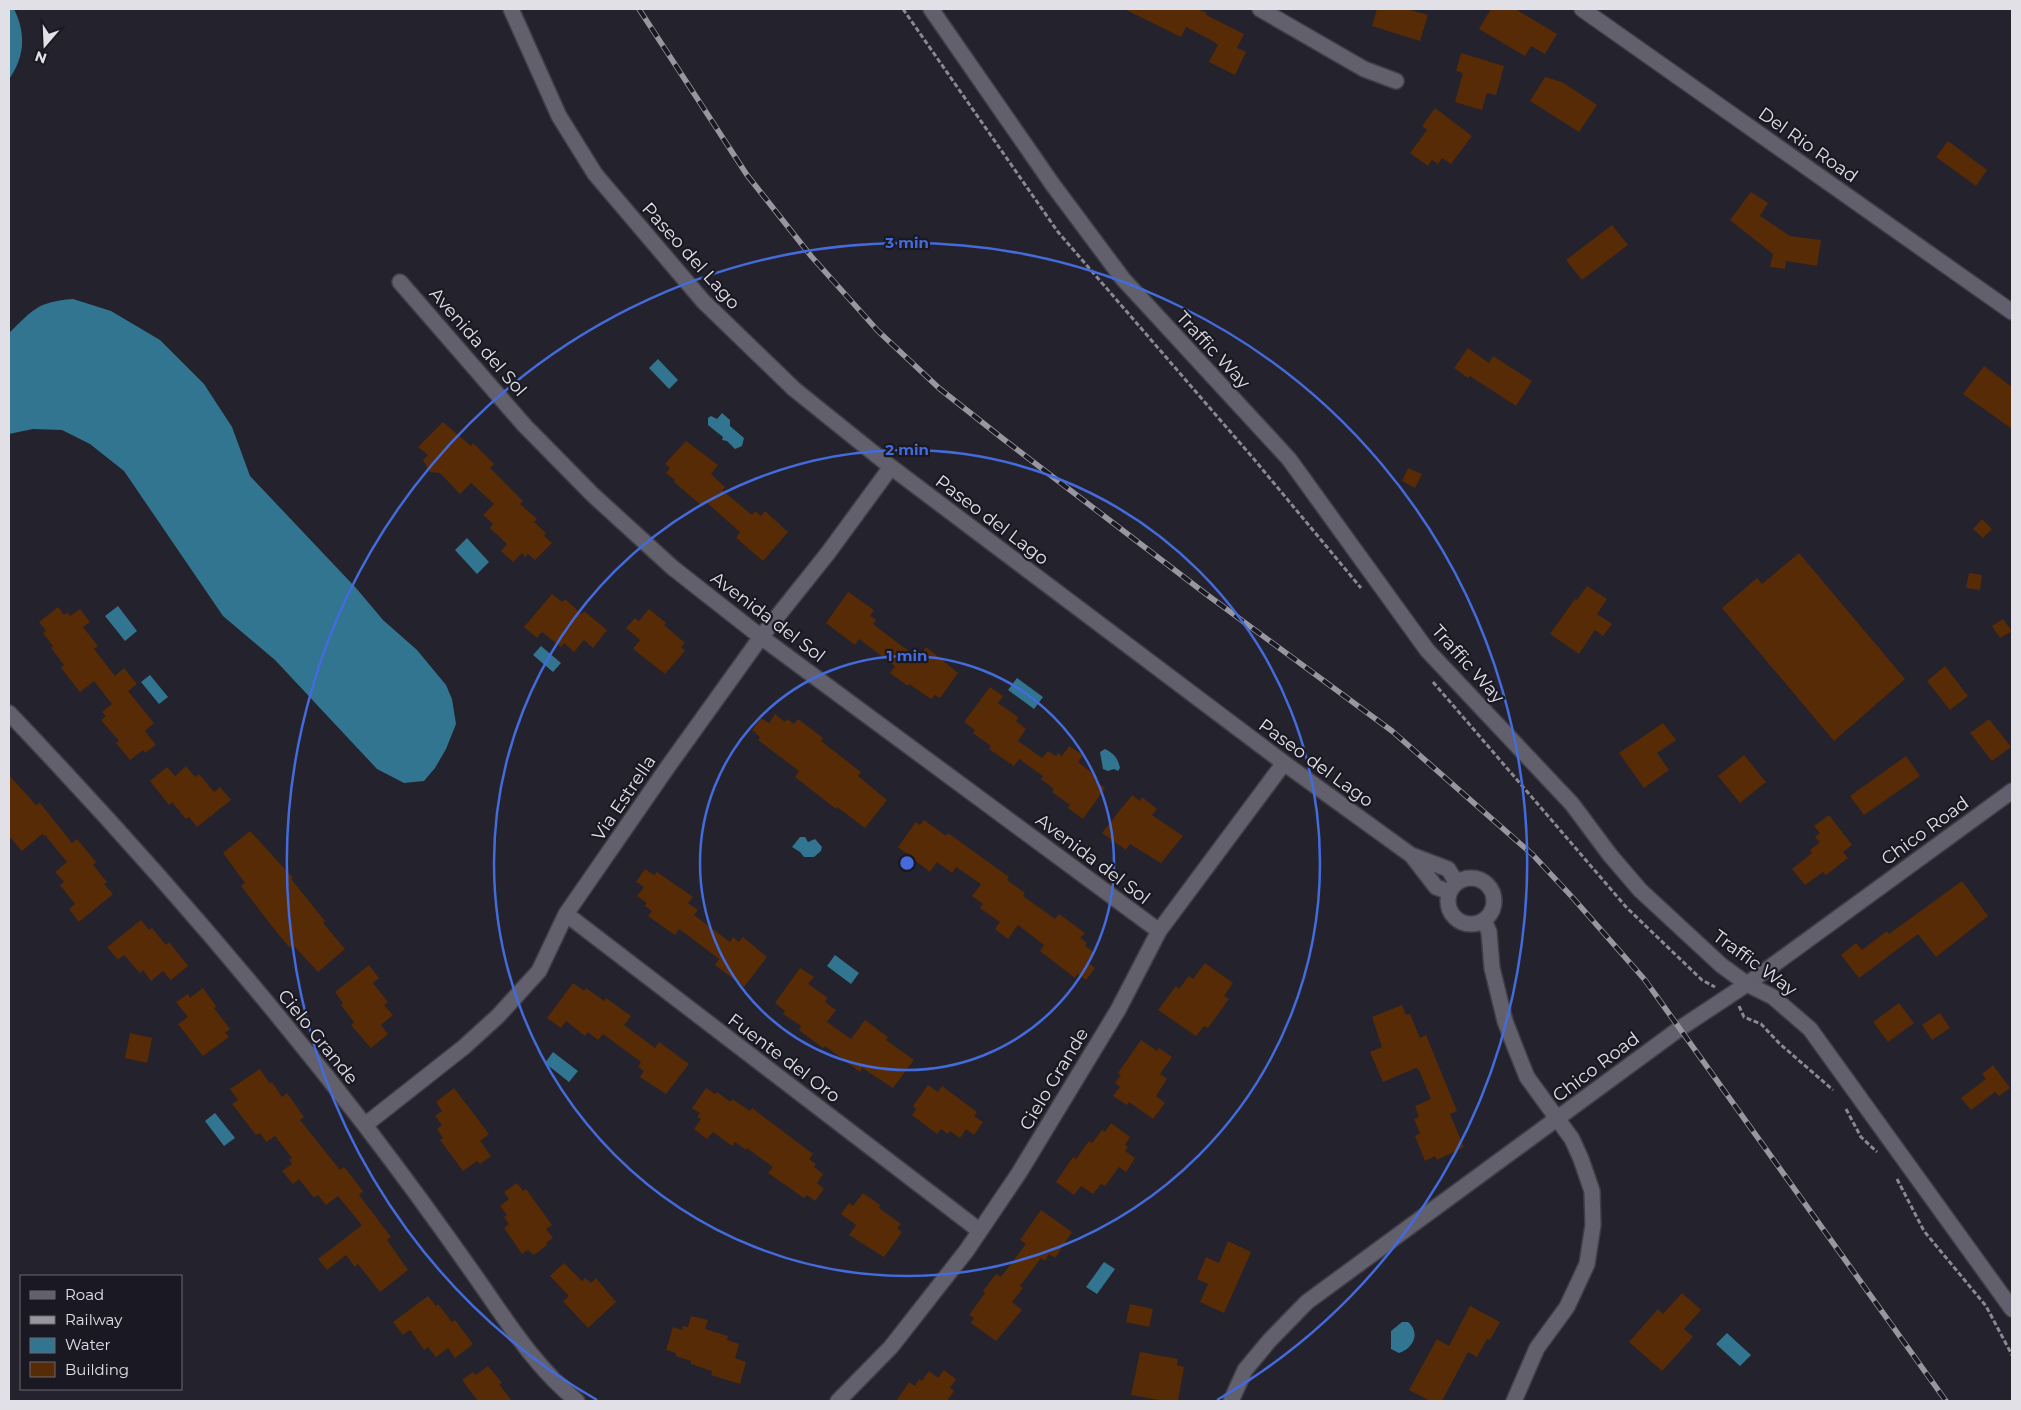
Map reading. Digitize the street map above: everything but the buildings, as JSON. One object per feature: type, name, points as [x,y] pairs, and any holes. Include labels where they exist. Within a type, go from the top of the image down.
[{"type":"street","name":"Paseo del Lago","points":[[511,9],[559,116],[595,174],[703,301],[794,389],[891,467],[1284,763],[1411,855],[1448,869],[1453,888],[1436,887],[1411,855]]},
{"type":"street","name":"Traffic Way","points":[[931,9],[1053,185],[1123,279],[1289,459],[1427,650],[1572,804],[1610,856],[1640,890],[1714,959],[1747,984],[1773,997],[1810,1029],[2012,1309]]},
{"type":"street","points":[[1260,9],[1364,69],[1396,82]]},
{"type":"street","name":"Del Rio Road","points":[[1582,9],[2012,312]]},
{"type":"street","name":"Avenida del Sol","points":[[400,282],[525,426],[592,495],[673,568],[761,637],[1159,932]]},
{"type":"street","name":"Via Estrella","points":[[365,1125],[464,1046],[498,1016],[539,971],[566,914],[667,768],[761,637],[828,553],[891,467]]},
{"type":"street","name":"Cielo Grande","points":[[9,713],[82,790],[201,924],[292,1033],[365,1125],[545,1372],[577,1401]]},
{"type":"street","name":"Cielo Grande","points":[[838,1401],[891,1346],[980,1231],[1019,1173],[1118,1010],[1159,932],[1284,763]]},
{"type":"street","name":"Chico Road","points":[[1231,1401],[1245,1370],[1307,1302],[1679,1029],[1747,984],[2012,791]]},
{"type":"street","points":[[1468,878],[1480,880],[1489,888],[1494,899],[1492,911],[1484,920],[1470,925],[1456,920],[1448,907],[1453,888],[1468,878]]},
{"type":"street","name":"Fuente del Oro","points":[[566,914],[980,1231]]},
{"type":"street","points":[[1484,920],[1489,932],[1492,968],[1504,1021],[1527,1077],[1572,1139],[1581,1158],[1592,1191],[1593,1225],[1588,1264],[1567,1307],[1537,1348],[1514,1401]]},
{"type":"water","points":[[9,9],[14,9],[18,18],[21,27],[22,45],[18,62],[9,79]]},
{"type":"water","points":[[73,299],[111,311],[160,340],[204,384],[232,427],[250,476],[356,588],[383,620],[417,650],[446,685],[452,699],[456,724],[446,749],[435,768],[424,781],[404,783],[377,769],[275,660],[223,616],[124,471],[90,444],[62,430],[33,429],[9,434],[9,333],[37,308],[51,302]]},
{"type":"water","points":[[658,359],[678,380],[669,389],[649,368]]},
{"type":"water","points":[[722,413],[730,420],[730,426],[744,438],[742,446],[735,449],[727,441],[722,440],[723,437],[708,425],[708,418],[711,416],[717,419]]},
{"type":"water","points":[[467,538],[489,562],[477,574],[455,550]]},
{"type":"water","points":[[118,606],[137,631],[125,641],[105,616]]},
{"type":"water","points":[[541,646],[561,663],[553,672],[533,655]]},
{"type":"water","points":[[150,675],[168,697],[159,704],[141,682]]},
{"type":"water","points":[[1017,678],[1043,697],[1034,709],[1008,690]]},
{"type":"water","points":[[1105,749],[1116,758],[1120,768],[1118,771],[1103,769],[1100,752]]},
{"type":"water","points":[[800,837],[805,837],[808,842],[815,839],[822,847],[821,851],[814,857],[804,857],[792,847]]},
{"type":"water","points":[[835,955],[859,973],[851,984],[827,966]]},
{"type":"water","points":[[553,1052],[578,1071],[569,1082],[545,1063]]},
{"type":"water","points":[[215,1113],[235,1138],[224,1146],[205,1121]]},
{"type":"water","points":[[1104,1262],[1115,1269],[1097,1294],[1086,1287]]},
{"type":"water","points":[[1402,1322],[1408,1322],[1412,1326],[1415,1336],[1408,1348],[1399,1353],[1391,1349],[1391,1331]]},
{"type":"water","points":[[1727,1333],[1751,1355],[1740,1366],[1716,1344]]},
{"type":"railway","points":[[639,9],[747,175],[811,256],[878,331],[940,389],[1002,438],[1206,594],[1392,731],[1533,855],[1645,980],[1946,1401]]}]
